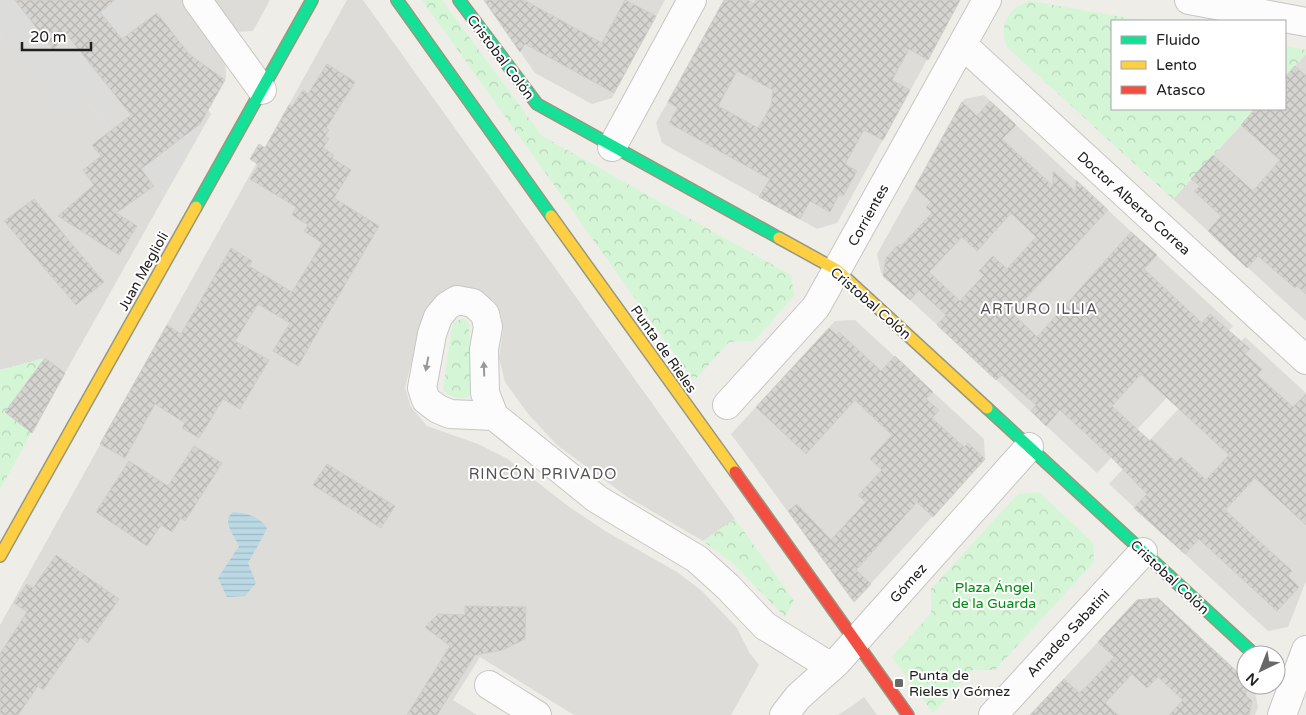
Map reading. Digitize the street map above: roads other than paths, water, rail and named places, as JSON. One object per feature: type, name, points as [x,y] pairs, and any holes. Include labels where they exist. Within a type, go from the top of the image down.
[{"type":"street","points":[[197,0],[262,90]]},
{"type":"street","name":"Juan Meglioli","points":[[0,556],[312,0]]},
{"type":"street","name":"Punta de Rieles","points":[[397,0],[908,715]]},
{"type":"street","name":"Cristobal Colón","points":[[459,0],[536,104],[838,270],[1244,645]]},
{"type":"street","points":[[612,147],[692,0]]},
{"type":"street","points":[[1189,0],[1306,22]]},
{"type":"street","name":"Corrientes","points":[[727,405],[816,307],[987,2]]},
{"type":"street","name":"Doctor Alberto Correa","points":[[963,46],[1306,360]]},
{"type":"street","points":[[494,416],[597,499],[697,559],[764,626],[831,667]]},
{"type":"street","name":"Gómez","points":[[784,715],[798,697],[855,642],[1030,447]]},
{"type":"street","name":"Amadeo Sabatini","points":[[993,715],[1143,552]]},
{"type":"street","points":[[1286,679],[1306,650]]},
{"type":"street","points":[[488,685],[537,715]]},
{"type":"street","points":[[1282,715],[1283,695]]},
{"type":"water","points":[[233,512],[253,516],[262,522],[267,529],[248,563],[256,583],[245,596],[227,597],[218,578],[239,546],[228,524],[228,520]]},
{"type":"place","name":"Punta de Rieles y Gómez","points":[[899,683]]},
{"type":"district","name":"ARTURO ILLIA","points":[[1039,309]]},
{"type":"district","name":"RINCÓN PRIVADO","points":[[543,474]]},
{"type":"park label","name":"Plaza Ángel de la Guarda","points":[[994,596]]}]
